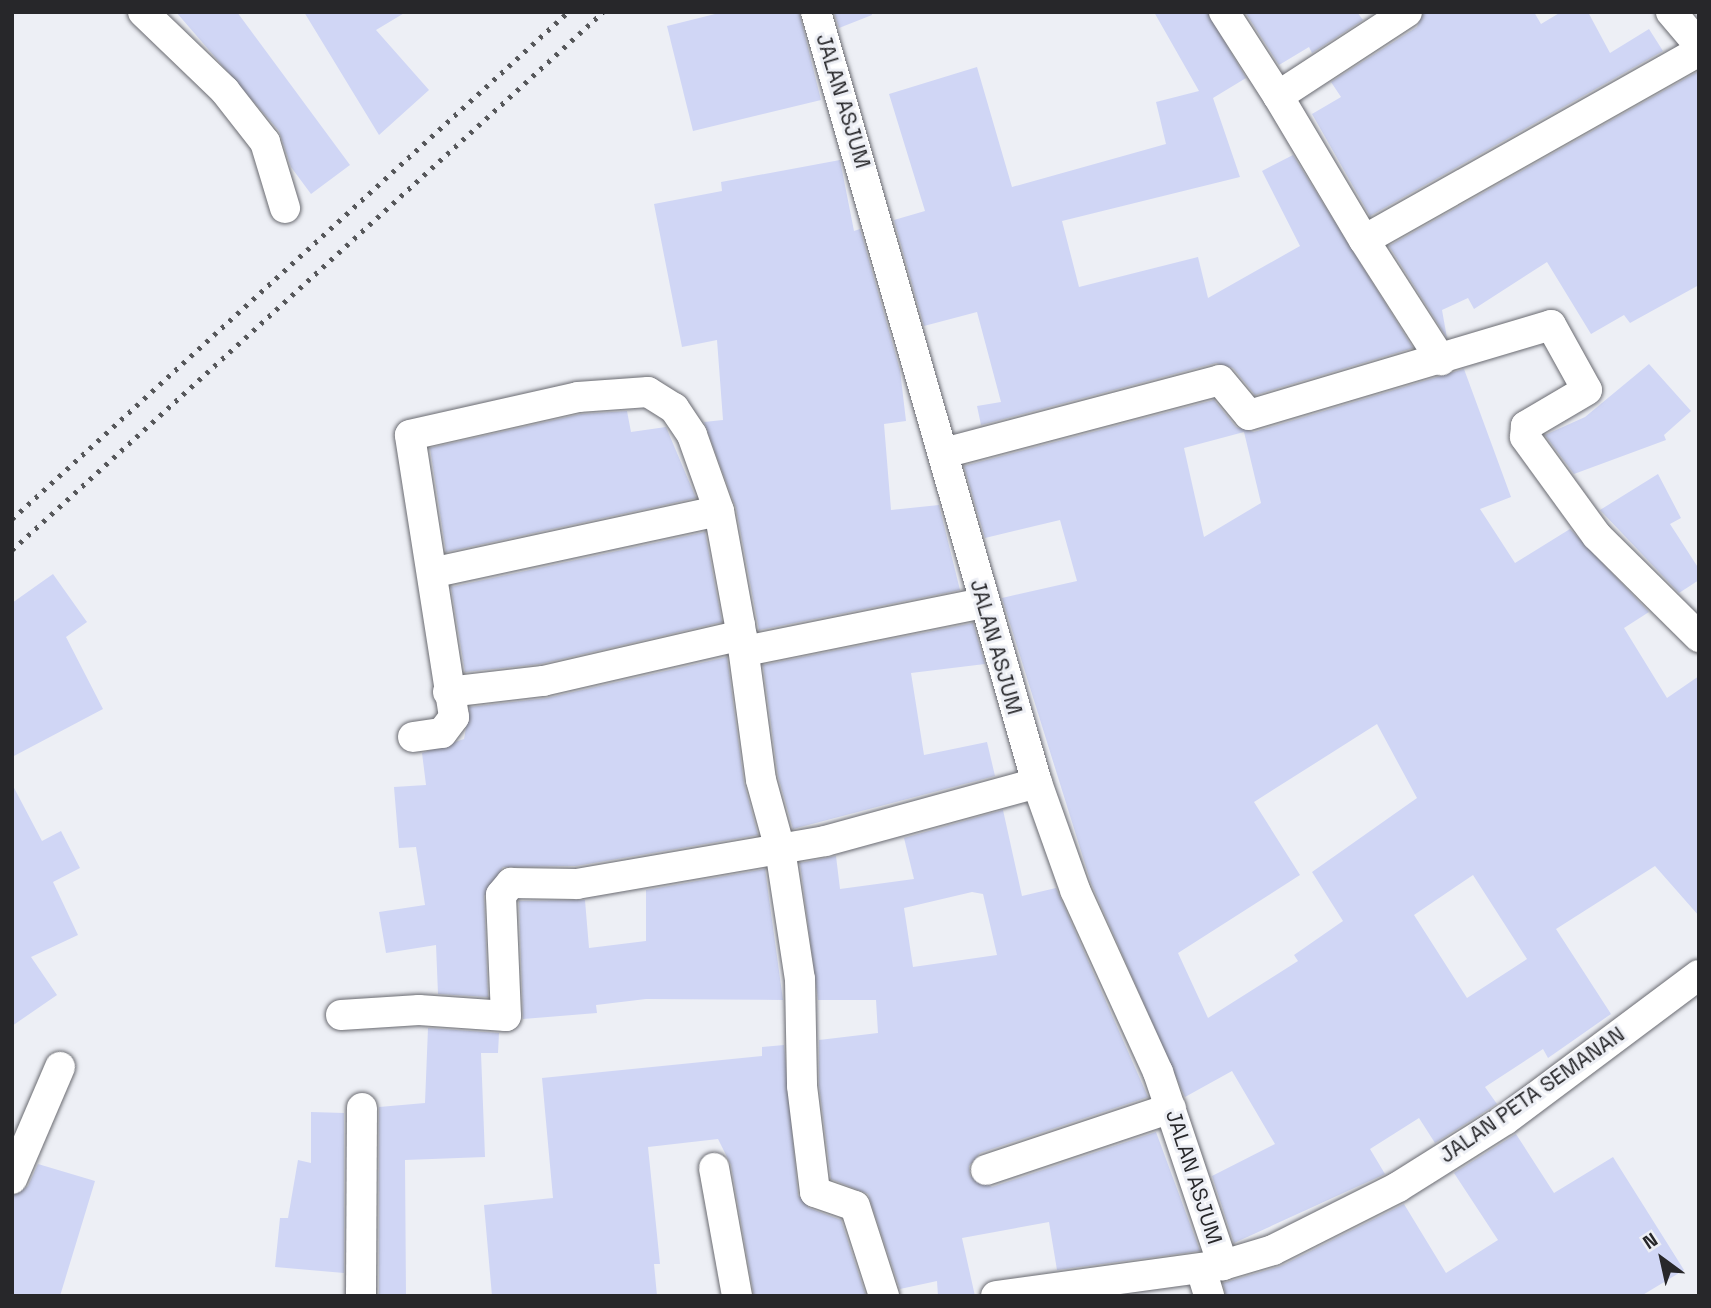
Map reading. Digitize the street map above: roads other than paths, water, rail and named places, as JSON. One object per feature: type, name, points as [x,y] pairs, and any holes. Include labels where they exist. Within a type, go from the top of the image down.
[{"type":"street","points":[[143,12],[225,91],[265,142],[285,208]]},
{"type":"street","name":"JALAN ASJUM","points":[[816,12],[944,453],[983,603],[1037,783],[1075,890],[1171,1108],[1211,1277]]},
{"type":"street","points":[[1224,12],[1440,359]]},
{"type":"street","points":[[1278,96],[1407,12]]},
{"type":"street","points":[[1671,12],[1699,44]]},
{"type":"street","points":[[1364,240],[1699,51]]},
{"type":"street","points":[[944,453],[1220,380],[1249,415],[1553,326],[1587,390],[1527,426],[1525,437],[1597,536],[1699,637]]},
{"type":"street","points":[[413,737],[451,726],[436,572],[410,436],[578,397],[648,392],[674,408],[692,435],[719,511],[743,643],[761,780],[780,849],[800,979],[802,1086],[815,1192],[855,1206],[884,1296]]},
{"type":"street","points":[[436,572],[719,511]]},
{"type":"street","points":[[448,692],[542,681],[743,643],[983,603]]},
{"type":"street","points":[[341,1014],[419,1010],[506,1016],[501,895],[511,883],[577,884],[780,849],[1037,783]]},
{"type":"street","name":"JALAN PETA SEMANAN","points":[[996,1296],[1211,1277],[1273,1250],[1398,1187],[1505,1120],[1699,975]]},
{"type":"street","points":[[12,1179],[60,1067]]},
{"type":"street","points":[[361,1296],[362,1108]]},
{"type":"street","points":[[986,1170],[1171,1108]]},
{"type":"street","points":[[714,1168],[737,1296]]},
{"type":"railway","points":[[12,519],[568,12]]},
{"type":"railway","points":[[12,550],[603,12]]}]
